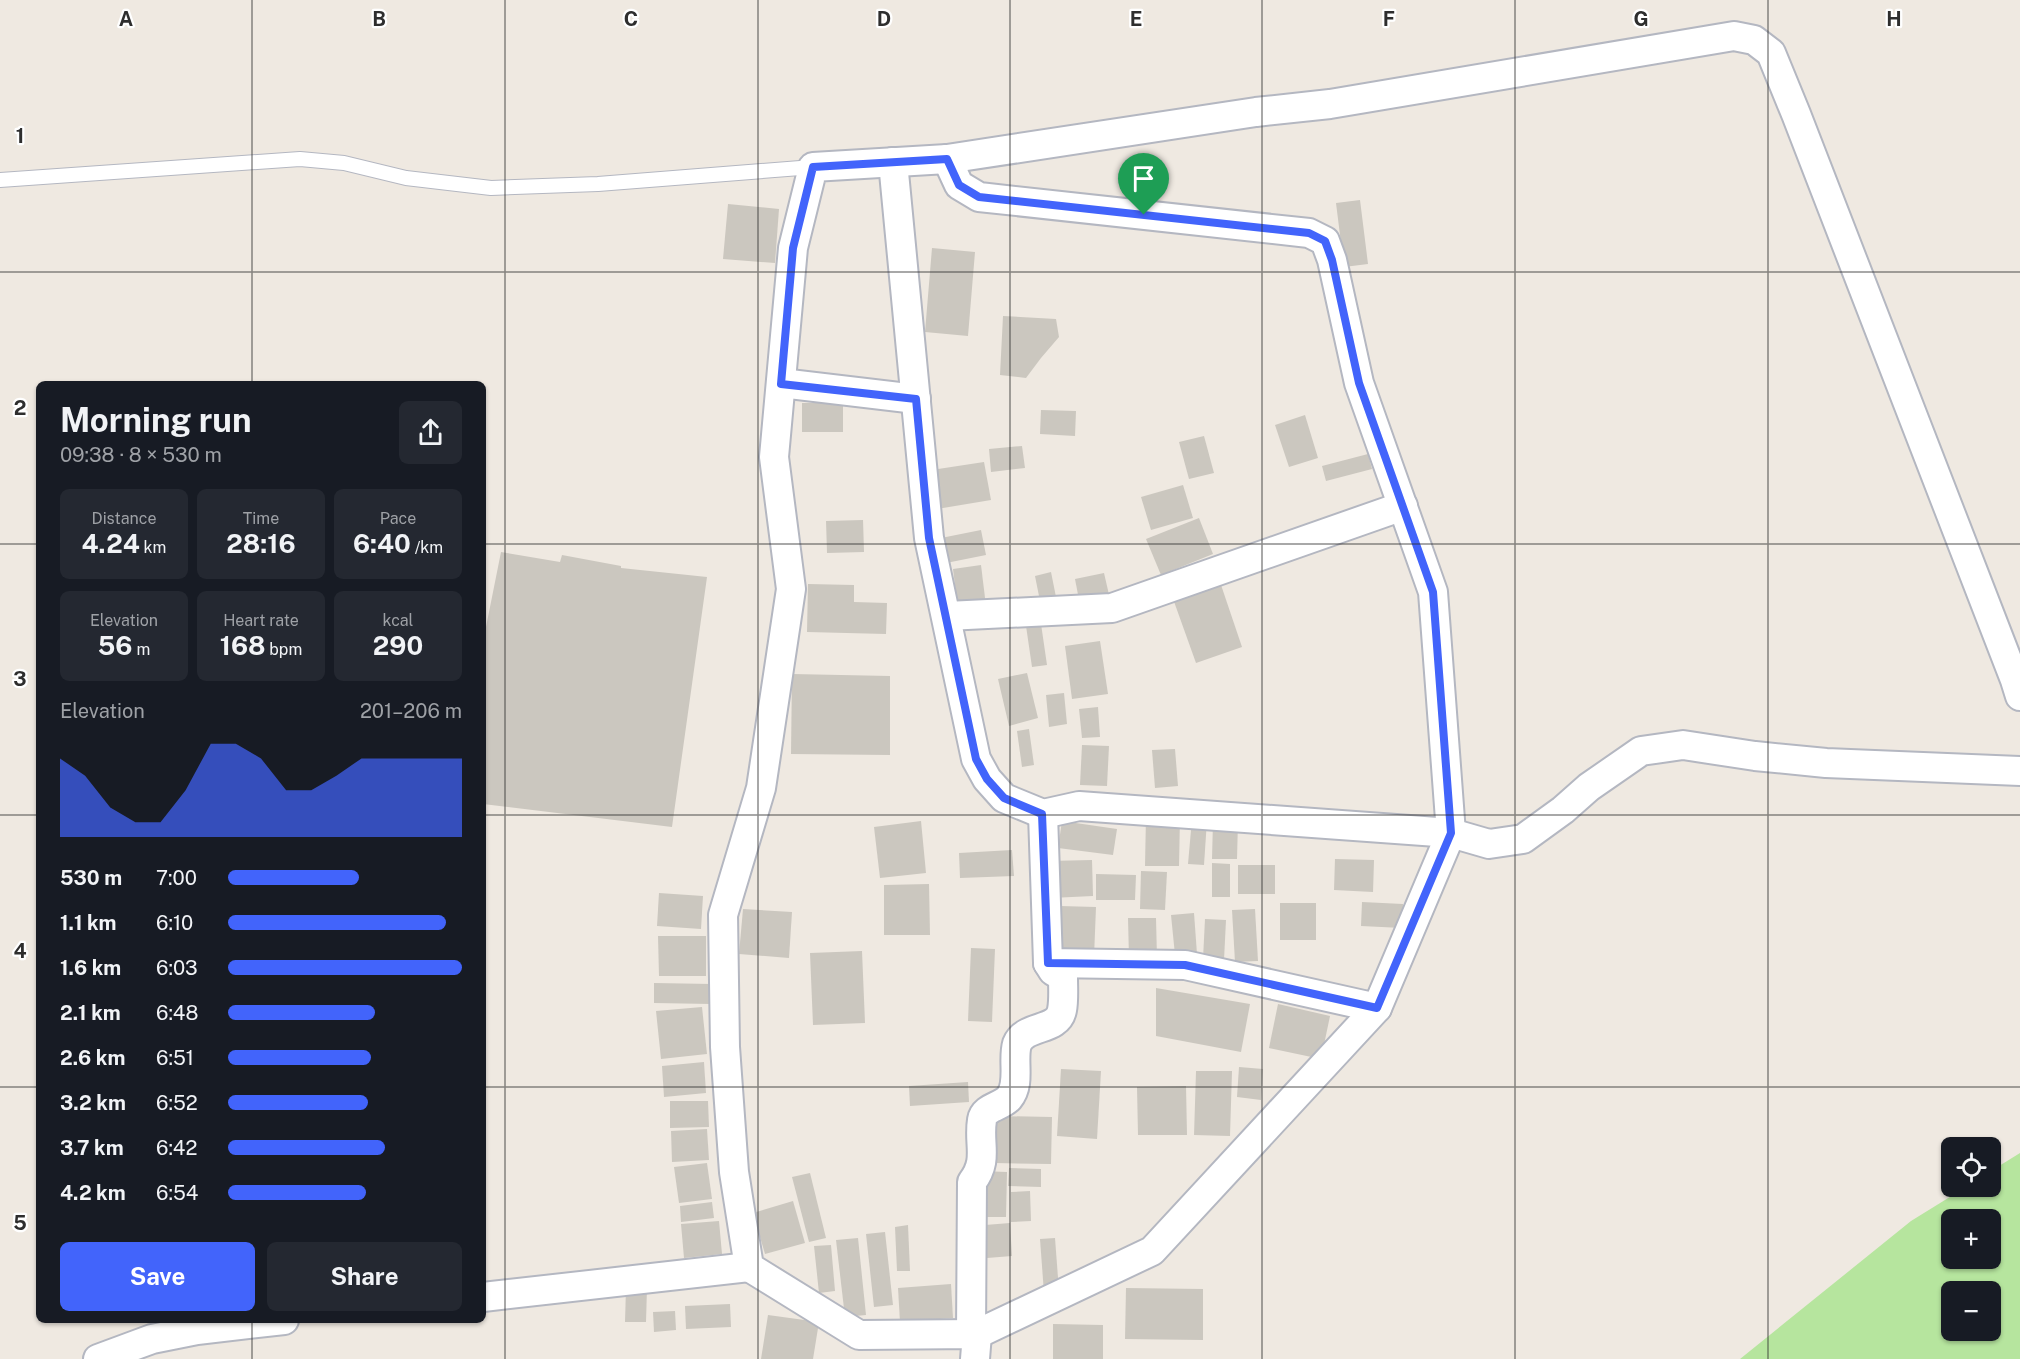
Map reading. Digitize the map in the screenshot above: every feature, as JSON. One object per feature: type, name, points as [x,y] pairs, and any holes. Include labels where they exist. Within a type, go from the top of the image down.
[{"type":"street","points":[[749,1267],[734,1172],[725,1047],[723,915],[761,788],[791,589],[774,457],[793,248],[813,167],[947,159],[1256,112],[1342,102],[1734,36],[1754,40],[1770,53],[1796,114],[2020,696]]},
{"type":"street","points":[[486,1297],[749,1267],[860,1335],[974,1342],[1152,1251],[1377,1008],[1451,833],[1433,592],[1359,383],[1332,260],[1325,241],[1309,233],[979,197],[959,185],[947,159]]},
{"type":"street","points":[[893,162],[929,538],[976,759],[987,779],[1004,798],[1042,814],[1079,806],[1451,833],[1489,844],[1523,839],[1563,810],[1589,787],[1641,751],[1683,745],[1755,756],[1826,763],[2020,771]]},
{"type":"street","points":[[781,384],[916,399]]},
{"type":"street","points":[[946,616],[1112,608],[1403,506]]},
{"type":"street","points":[[974,1342],[972,1182],[982,1167],[982,1118],[988,1110],[999,1106],[1010,1097],[1014,1085],[1017,1044],[1024,1035],[1057,1021],[1062,1011],[1063,977],[1053,971],[1048,963],[1042,814]]},
{"type":"street","points":[[1048,963],[1185,965],[1377,1008]]},
{"type":"street","points":[[98,1359],[153,1339],[197,1330],[258,1323]]},
{"type":"lane","points":[[0,180],[300,159],[344,163],[406,178],[491,188],[598,184],[813,167]]},
{"type":"green space","points":[[2020,1153],[2020,1359],[1740,1359],[1911,1221],[1950,1197],[2001,1197],[2001,1165]]},
{"type":"building","points":[[1360,200],[1368,264],[1344,267],[1336,203]]},
{"type":"building","points":[[728,204],[779,209],[775,263],[723,259]]},
{"type":"building","points":[[932,248],[975,252],[968,336],[925,332]]},
{"type":"building","points":[[1003,316],[1056,319],[1059,337],[1026,378],[1000,375]]},
{"type":"building","points":[[802,403],[843,403],[843,432],[802,432]]},
{"type":"building","points":[[1041,410],[1076,411],[1075,436],[1040,434]]},
{"type":"building","points":[[1305,415],[1318,458],[1289,467],[1275,425]]},
{"type":"building","points":[[1204,436],[1214,473],[1189,479],[1179,442]]},
{"type":"building","points":[[1022,446],[1025,468],[991,472],[989,449]]},
{"type":"building","points":[[1368,454],[1372,469],[1326,481],[1322,466]]},
{"type":"building","points":[[984,462],[991,500],[931,510],[925,471]]},
{"type":"building","points":[[1183,485],[1193,518],[1151,530],[1141,497]]},
{"type":"building","points":[[1199,518],[1213,554],[1161,575],[1146,539]]},
{"type":"building","points":[[863,520],[864,552],[827,553],[826,521]]},
{"type":"building","points":[[981,530],[986,555],[941,564],[936,539]]},
{"type":"building","points":[[501,552],[560,562],[562,555],[621,566],[621,568],[707,577],[672,827],[486,804],[486,627]]},
{"type":"building","points":[[981,565],[986,606],[958,610],[953,569]]},
{"type":"building","points":[[1051,572],[1057,602],[1041,606],[1035,576]]},
{"type":"building","points":[[1104,573],[1110,599],[1080,605],[1075,579]]},
{"type":"building","points":[[1219,579],[1242,647],[1196,663],[1172,596]]},
{"type":"building","points":[[808,584],[854,585],[854,602],[887,603],[886,634],[807,632]]},
{"type":"building","points":[[1040,617],[1047,665],[1032,667],[1025,619]]},
{"type":"building","points":[[1100,641],[1108,694],[1072,699],[1065,646]]},
{"type":"building","points":[[1027,673],[1038,718],[1009,726],[998,679]]},
{"type":"building","points":[[792,674],[890,676],[890,755],[791,754]]},
{"type":"building","points":[[1064,693],[1067,724],[1049,727],[1046,695]]},
{"type":"building","points":[[1098,707],[1100,737],[1082,738],[1079,709]]},
{"type":"building","points":[[1029,729],[1034,765],[1022,767],[1017,731]]},
{"type":"building","points":[[1082,745],[1109,746],[1107,786],[1080,785]]},
{"type":"building","points":[[1175,749],[1178,786],[1155,788],[1152,750]]},
{"type":"building","points":[[1146,816],[1180,817],[1179,866],[1145,866]]},
{"type":"building","points":[[1192,819],[1207,820],[1204,865],[1188,864]]},
{"type":"building","points":[[921,821],[926,873],[880,878],[874,827]]},
{"type":"building","points":[[1062,821],[1117,829],[1113,855],[1058,848]]},
{"type":"building","points":[[1213,821],[1238,821],[1237,859],[1212,859]]},
{"type":"building","points":[[1012,850],[1014,876],[960,878],[959,853]]},
{"type":"building","points":[[1335,859],[1374,860],[1373,892],[1334,890]]},
{"type":"building","points":[[1092,860],[1093,896],[1051,898],[1049,861]]},
{"type":"building","points":[[1212,863],[1230,864],[1230,897],[1212,897]]},
{"type":"building","points":[[1238,865],[1275,865],[1275,894],[1238,894]]},
{"type":"building","points":[[1141,871],[1167,872],[1165,910],[1140,909]]},
{"type":"building","points":[[1096,874],[1136,875],[1135,900],[1096,900]]},
{"type":"building","points":[[929,884],[930,935],[884,935],[884,885]]},
{"type":"building","points":[[659,893],[703,896],[701,929],[657,926]]},
{"type":"building","points":[[1362,902],[1403,904],[1402,928],[1361,926]]},
{"type":"building","points":[[1280,903],[1316,903],[1316,940],[1280,940]]},
{"type":"building","points":[[1060,906],[1096,907],[1094,957],[1059,955]]},
{"type":"building","points":[[743,909],[792,912],[789,958],[739,954]]},
{"type":"building","points":[[1255,909],[1258,961],[1235,962],[1232,910]]},
{"type":"building","points":[[1194,913],[1197,954],[1175,955],[1171,915]]},
{"type":"building","points":[[1128,918],[1156,918],[1157,958],[1129,958]]},
{"type":"building","points":[[1205,919],[1226,920],[1224,960],[1203,959]]},
{"type":"building","points":[[658,936],[706,936],[706,976],[659,976]]},
{"type":"building","points":[[971,948],[995,949],[992,1022],[968,1021]]},
{"type":"building","points":[[862,951],[865,1023],[813,1025],[810,953]]},
{"type":"building","points":[[654,983],[712,984],[711,1004],[654,1003]]},
{"type":"building","points":[[1156,988],[1250,1004],[1241,1052],[1156,1036]]},
{"type":"building","points":[[1278,1004],[1330,1016],[1321,1059],[1269,1048]]},
{"type":"building","points":[[702,1007],[707,1054],[661,1059],[656,1011]]},
{"type":"building","points":[[704,1062],[706,1093],[664,1097],[662,1066]]},
{"type":"building","points":[[1239,1067],[1263,1069],[1261,1100],[1237,1097]]},
{"type":"building","points":[[1061,1069],[1101,1071],[1097,1139],[1057,1136]]},
{"type":"building","points":[[1196,1071],[1232,1071],[1230,1136],[1194,1135]]},
{"type":"building","points":[[968,1082],[969,1102],[910,1106],[909,1086]]},
{"type":"building","points":[[1186,1086],[1187,1135],[1138,1135],[1137,1087]]},
{"type":"building","points":[[670,1101],[708,1101],[709,1127],[670,1128]]},
{"type":"building","points":[[996,1116],[1052,1117],[1051,1164],[995,1163]]},
{"type":"building","points":[[707,1129],[709,1160],[672,1162],[671,1131]]},
{"type":"building","points":[[707,1163],[712,1199],[679,1203],[674,1167]]},
{"type":"building","points":[[1009,1168],[1041,1169],[1041,1187],[1008,1186]]},
{"type":"building","points":[[980,1171],[1007,1172],[1006,1217],[980,1217]]},
{"type":"building","points":[[810,1173],[826,1238],[809,1242],[792,1177]]},
{"type":"building","points":[[1030,1191],[1031,1221],[1011,1222],[1011,1192]]},
{"type":"building","points":[[793,1201],[805,1243],[765,1254],[753,1213]]},
{"type":"building","points":[[712,1202],[714,1218],[681,1222],[680,1206]]},
{"type":"building","points":[[719,1221],[722,1254],[684,1258],[681,1224]]},
{"type":"building","points":[[1010,1223],[1012,1256],[987,1258],[985,1225]]},
{"type":"building","points":[[908,1225],[910,1271],[897,1271],[895,1227]]},
{"type":"building","points":[[885,1232],[893,1305],[874,1307],[866,1234]]},
{"type":"building","points":[[858,1238],[866,1315],[845,1317],[836,1240]]},
{"type":"building","points":[[1055,1238],[1059,1291],[1044,1293],[1040,1239]]},
{"type":"building","points":[[831,1245],[835,1291],[819,1293],[814,1246]]},
{"type":"building","points":[[951,1284],[953,1318],[900,1322],[898,1288]]},
{"type":"building","points":[[626,1288],[647,1288],[646,1322],[625,1322]]},
{"type":"building","points":[[1126,1288],[1203,1289],[1203,1340],[1125,1339]]},
{"type":"building","points":[[730,1304],[731,1327],[686,1329],[685,1306]]},
{"type":"building","points":[[675,1311],[676,1330],[654,1332],[653,1312]]},
{"type":"building","points":[[768,1315],[819,1322],[813,1359],[761,1359]]},
{"type":"building","points":[[1053,1324],[1103,1325],[1103,1359],[1053,1359]]},
{"type":"route","points":[[947,159],[959,185],[979,197],[1144,215],[1309,233],[1325,241],[1332,260],[1359,383],[1433,592],[1451,833],[1377,1008],[1185,965],[1048,963],[1042,814],[1004,798],[987,779],[976,759],[929,538],[916,399],[781,384],[793,248],[813,167],[947,159]]}]
